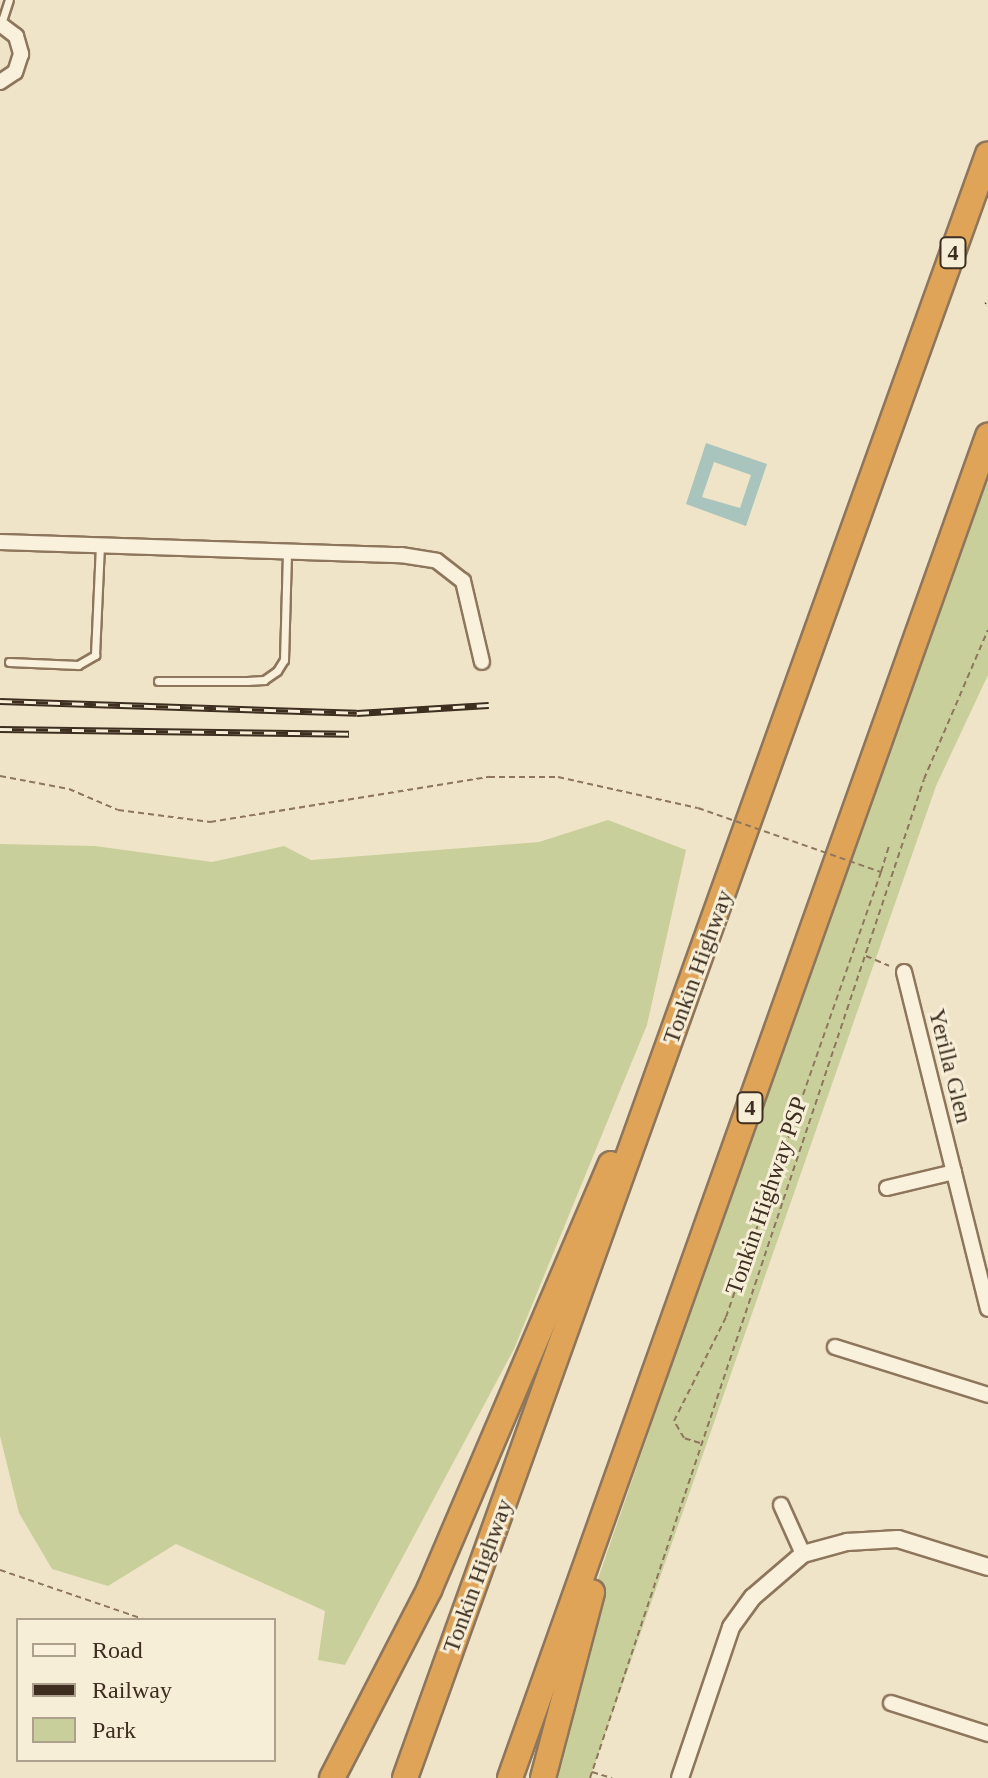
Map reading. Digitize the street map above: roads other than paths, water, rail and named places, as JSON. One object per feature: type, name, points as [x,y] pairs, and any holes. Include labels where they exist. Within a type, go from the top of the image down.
[{"type":"highway","name":"Tonkin Highway","points":[[405,1778],[988,154]]},
{"type":"highway","name":"4","points":[[510,1778],[988,436]]},
{"type":"highway","points":[[332,1778],[429,1590],[620,1143],[680,1018]]},
{"type":"highway","points":[[543,1778],[630,1447]]},
{"type":"street","points":[[0,24],[20,44],[20,63],[4,80],[0,95]]},
{"type":"street","points":[[0,542],[287,554],[401,555],[437,561],[463,581],[482,662]]},
{"type":"street","name":"Yerilla Glen","points":[[904,972],[988,1309]]},
{"type":"street","points":[[887,1188],[954,1172]]},
{"type":"street","points":[[835,1347],[988,1395]]},
{"type":"street","points":[[781,1505],[803,1554]]},
{"type":"street","points":[[680,1778],[731,1627],[753,1597],[803,1554],[847,1542],[898,1539],[988,1567]]},
{"type":"street","points":[[891,1703],[988,1734]]},
{"type":"lane","points":[[0,24],[9,0]]},
{"type":"lane","points":[[9,662],[78,665],[95,655],[100,546]]},
{"type":"lane","points":[[158,681],[247,681],[277,671],[284,660],[287,554]]},
{"type":"water","points":[[706,443],[767,464],[746,526],[686,504]],"holes":[[[714,462],[751,475],[740,508],[702,497]]]},
{"type":"railway","points":[[0,701],[357,713],[489,705]]},
{"type":"railway","points":[[0,729],[349,734]]}]
